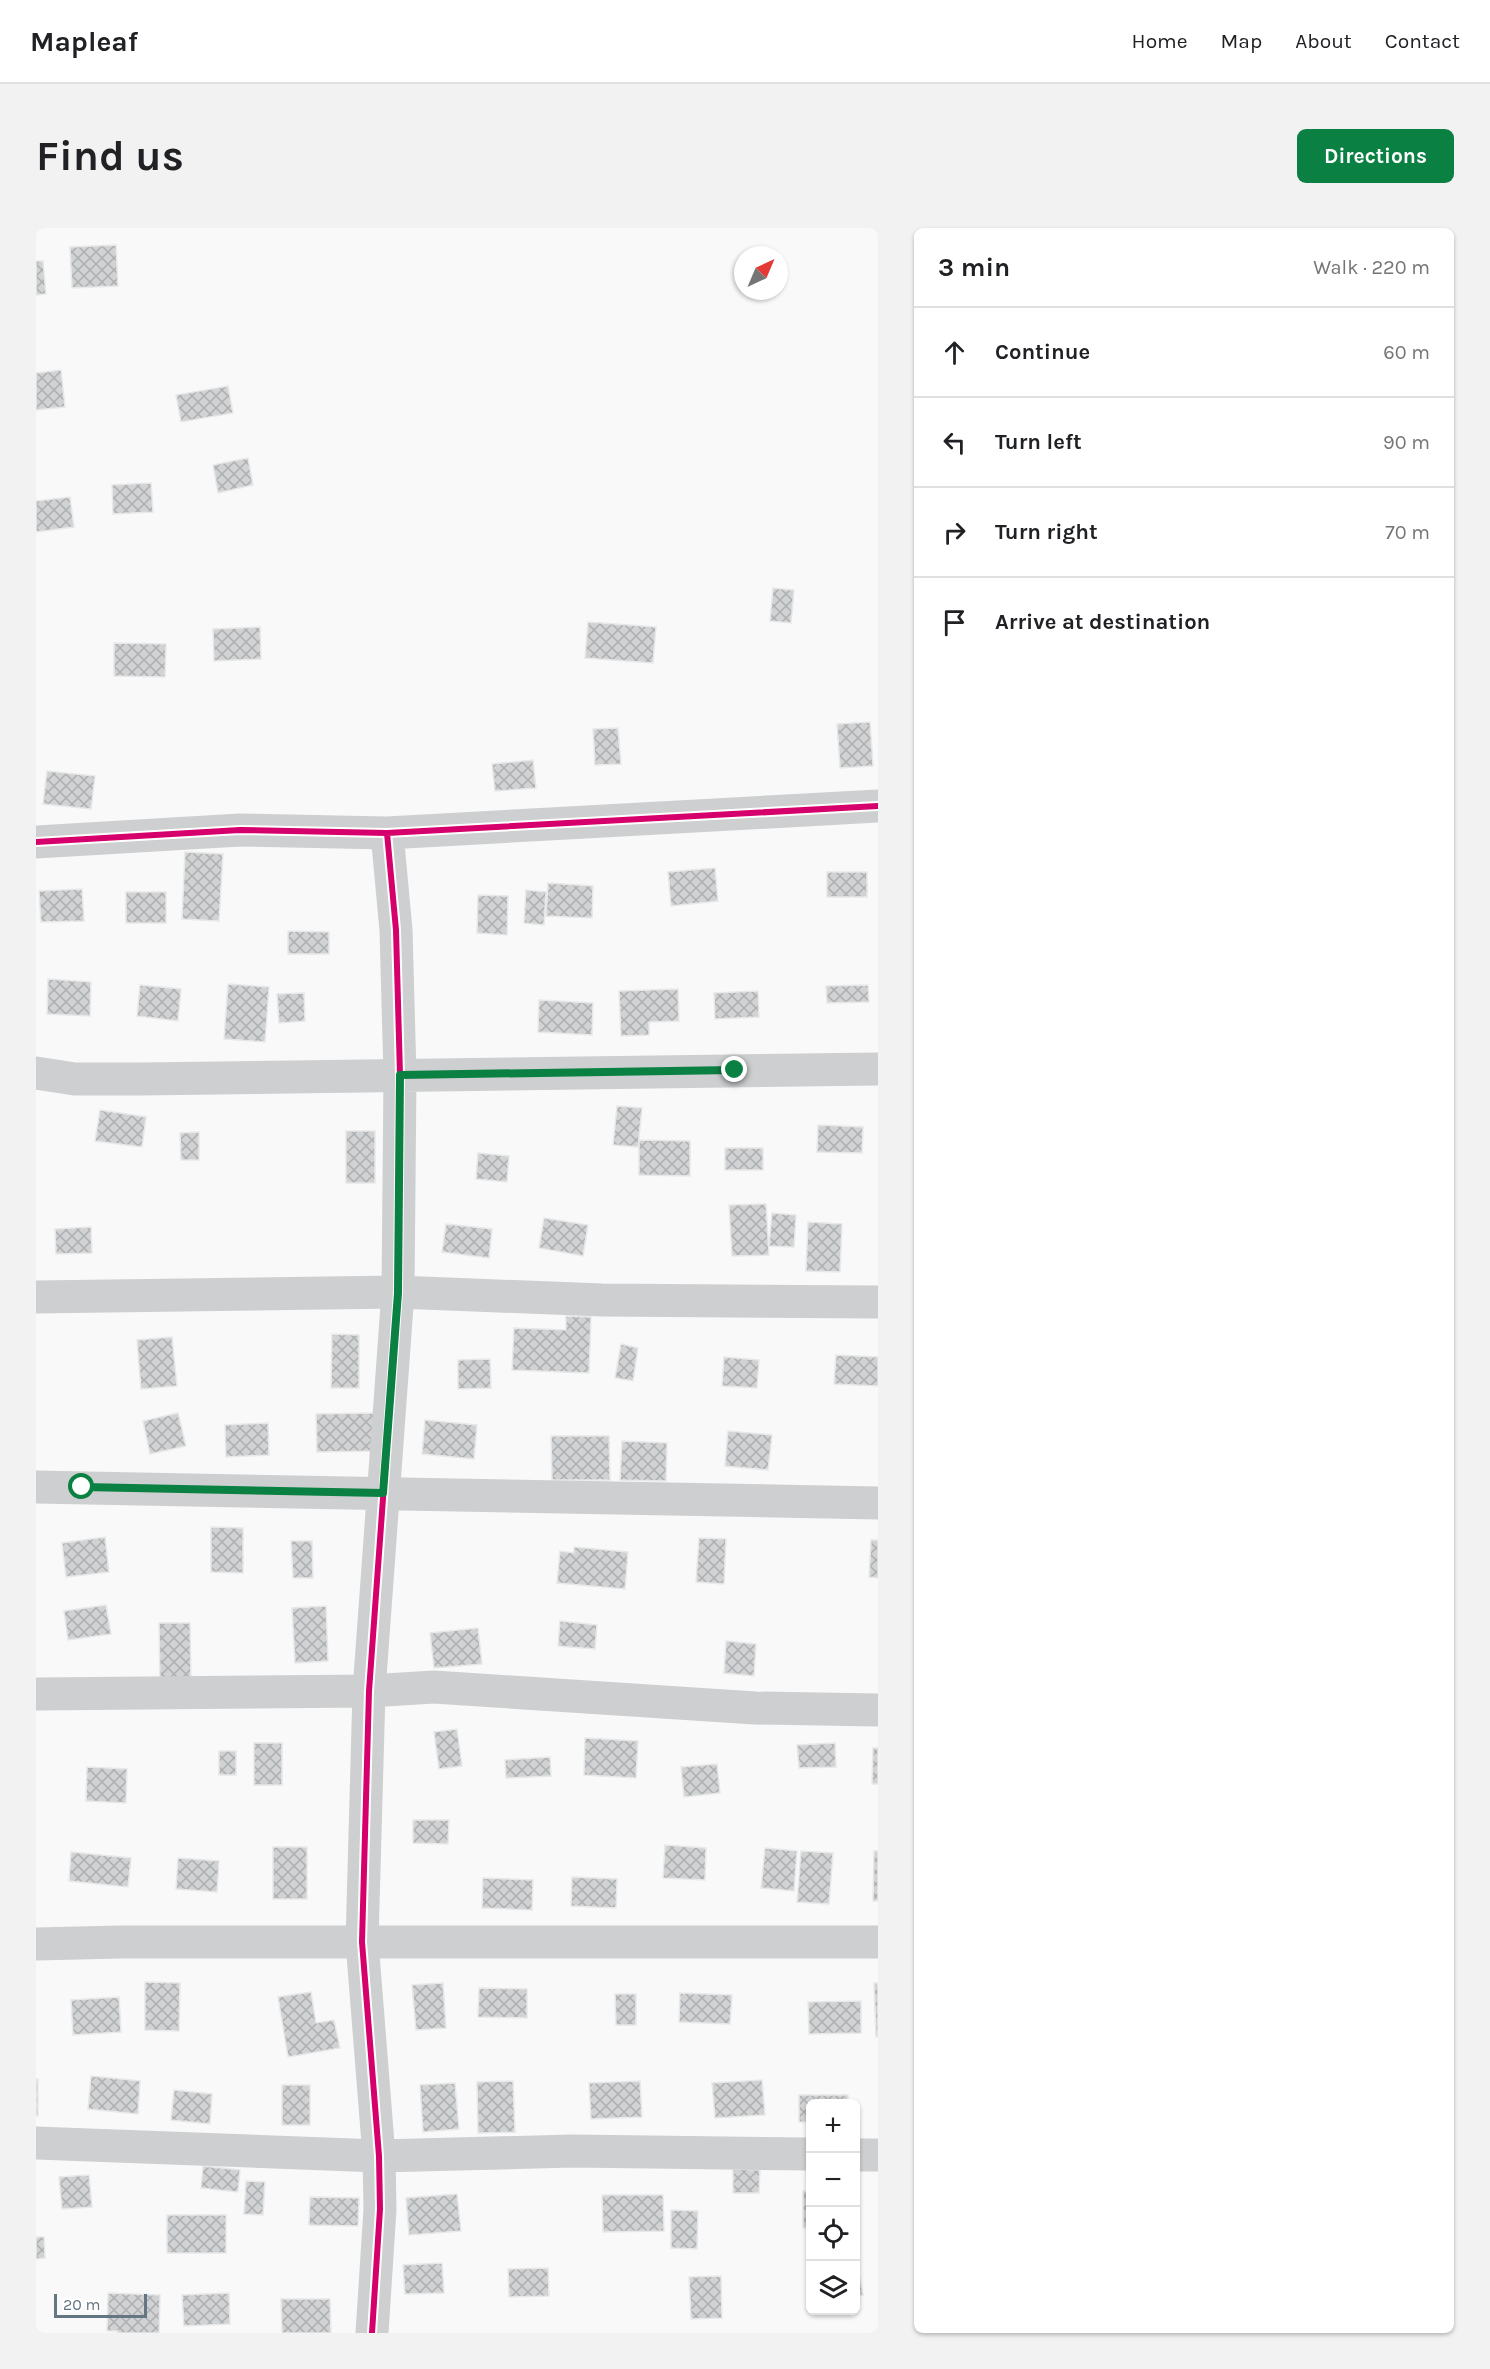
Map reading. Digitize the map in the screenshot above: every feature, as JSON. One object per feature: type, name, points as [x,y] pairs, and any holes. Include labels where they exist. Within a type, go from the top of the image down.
[{"type":"street","points":[[36,842],[240,830],[387,833],[878,806]]},
{"type":"street","points":[[372,2333],[380,2209],[379,2156],[362,1941],[369,1691],[398,1293],[400,1075],[396,930],[387,833]]},
{"type":"street","points":[[36,1073],[75,1079],[878,1069]]},
{"type":"street","points":[[36,1297],[398,1293],[602,1300],[878,1302]]},
{"type":"street","points":[[36,1486],[878,1503]]},
{"type":"street","points":[[36,1694],[369,1691],[434,1687],[755,1708],[878,1710]]},
{"type":"street","points":[[36,1944],[362,1941],[878,1942]]},
{"type":"street","points":[[36,2143],[379,2156],[573,2151],[806,2154]]},
{"type":"street","points":[[860,2155],[878,2155]]},
{"type":"building","points":[[116,245],[118,286],[72,288],[70,247]]},
{"type":"building","points":[[36,261],[43,261],[46,294],[36,295]]},
{"type":"building","points":[[61,370],[65,407],[36,410],[36,373]]},
{"type":"building","points":[[228,386],[233,413],[181,422],[176,395]]},
{"type":"building","points":[[248,458],[253,485],[218,493],[213,465]]},
{"type":"building","points":[[151,483],[153,512],[113,514],[112,485]]},
{"type":"building","points":[[70,497],[74,527],[36,532],[36,501]]},
{"type":"building","points":[[773,588],[794,590],[791,623],[770,621]]},
{"type":"building","points":[[588,622],[656,627],[653,663],[585,658]]},
{"type":"building","points":[[260,627],[261,659],[214,661],[213,629]]},
{"type":"building","points":[[114,643],[166,644],[165,677],[114,676]]},
{"type":"building","points":[[870,722],[873,766],[840,768],[837,724]]},
{"type":"building","points":[[618,728],[621,764],[595,765],[593,729]]},
{"type":"building","points":[[533,760],[536,788],[495,791],[492,764]]},
{"type":"building","points":[[47,771],[95,776],[91,809],[43,804]]},
{"type":"building","points":[[185,852],[223,854],[219,921],[182,919]]},
{"type":"building","points":[[715,868],[718,901],[671,906],[668,872]]},
{"type":"building","points":[[827,872],[867,872],[867,897],[827,897]]},
{"type":"building","points":[[548,883],[593,886],[592,918],[546,916]]},
{"type":"building","points":[[82,889],[84,921],[41,922],[39,891]]},
{"type":"building","points":[[526,890],[546,892],[544,925],[524,923]]},
{"type":"building","points":[[126,892],[166,892],[166,923],[126,923]]},
{"type":"building","points":[[478,895],[508,896],[507,935],[477,933]]},
{"type":"building","points":[[288,931],[329,932],[329,954],[288,954]]},
{"type":"building","points":[[48,979],[91,982],[90,1016],[47,1014]]},
{"type":"building","points":[[228,984],[269,987],[265,1042],[224,1039]]},
{"type":"building","points":[[140,985],[181,989],[178,1021],[137,1016]]},
{"type":"building","points":[[868,985],[869,1002],[827,1003],[826,986]]},
{"type":"building","points":[[678,989],[679,1021],[649,1022],[649,1035],[621,1036],[619,991]]},
{"type":"building","points":[[758,991],[759,1017],[715,1019],[714,993]]},
{"type":"building","points":[[304,993],[305,1021],[279,1023],[277,994]]},
{"type":"building","points":[[539,1000],[593,1003],[592,1035],[538,1032]]},
{"type":"building","points":[[617,1106],[642,1108],[638,1147],[613,1145]]},
{"type":"building","points":[[100,1110],[146,1117],[142,1147],[95,1141]]},
{"type":"building","points":[[818,1125],[863,1127],[862,1153],[817,1152]]},
{"type":"building","points":[[346,1131],[375,1131],[375,1183],[346,1183]]},
{"type":"building","points":[[199,1132],[199,1160],[181,1160],[180,1133]]},
{"type":"building","points":[[639,1140],[690,1141],[690,1176],[639,1175]]},
{"type":"building","points":[[725,1148],[763,1148],[763,1170],[725,1170]]},
{"type":"building","points":[[478,1153],[509,1156],[507,1182],[476,1179]]},
{"type":"building","points":[[766,1204],[769,1255],[732,1256],[729,1205]]},
{"type":"building","points":[[772,1213],[796,1215],[794,1247],[769,1246]]},
{"type":"building","points":[[544,1218],[588,1225],[583,1256],[539,1248]]},
{"type":"building","points":[[808,1222],[842,1224],[840,1272],[806,1271]]},
{"type":"building","points":[[446,1224],[492,1229],[489,1258],[442,1252]]},
{"type":"building","points":[[91,1227],[92,1253],[56,1254],[55,1229]]},
{"type":"building","points":[[566,1316],[591,1317],[589,1373],[512,1370],[514,1328],[566,1330]]},
{"type":"building","points":[[332,1334],[359,1335],[359,1388],[331,1388]]},
{"type":"building","points":[[172,1337],[177,1386],[141,1389],[137,1340]]},
{"type":"building","points":[[621,1344],[638,1348],[633,1381],[615,1378]]},
{"type":"building","points":[[836,1355],[878,1357],[878,1386],[834,1384]]},
{"type":"building","points":[[724,1357],[759,1360],[757,1388],[722,1386]]},
{"type":"building","points":[[490,1359],[491,1388],[458,1389],[458,1360]]},
{"type":"building","points":[[178,1413],[186,1446],[150,1454],[143,1421]]},
{"type":"building","points":[[374,1413],[374,1451],[317,1452],[316,1414]]},
{"type":"building","points":[[425,1420],[477,1425],[474,1459],[422,1454]]},
{"type":"building","points":[[268,1423],[269,1455],[226,1457],[225,1425]]},
{"type":"building","points":[[728,1431],[772,1435],[768,1470],[725,1466]]},
{"type":"building","points":[[551,1436],[609,1436],[610,1480],[552,1480]]},
{"type":"building","points":[[622,1441],[667,1443],[666,1481],[620,1480]]},
{"type":"building","points":[[211,1527],[243,1528],[243,1573],[211,1572]]},
{"type":"building","points":[[105,1537],[109,1572],[66,1577],[62,1543]]},
{"type":"building","points":[[699,1538],[726,1539],[724,1584],[696,1582]]},
{"type":"building","points":[[871,1540],[878,1540],[878,1578],[869,1577]]},
{"type":"building","points":[[291,1541],[312,1541],[313,1578],[293,1578]]},
{"type":"building","points":[[574,1547],[628,1552],[625,1589],[557,1583],[560,1551],[574,1553]]},
{"type":"building","points":[[106,1605],[111,1634],[68,1640],[64,1611]]},
{"type":"building","points":[[326,1606],[328,1661],[295,1663],[292,1608]]},
{"type":"building","points":[[560,1621],[597,1625],[595,1649],[558,1646]]},
{"type":"building","points":[[159,1623],[190,1623],[191,1680],[160,1680]]},
{"type":"building","points":[[478,1628],[482,1664],[434,1668],[430,1633]]},
{"type":"building","points":[[726,1641],[756,1644],[754,1676],[724,1673]]},
{"type":"building","points":[[457,1729],[462,1766],[439,1769],[434,1732]]},
{"type":"building","points":[[585,1738],[638,1741],[636,1778],[584,1775]]},
{"type":"building","points":[[254,1743],[282,1743],[282,1785],[254,1785]]},
{"type":"building","points":[[835,1743],[836,1767],[799,1768],[797,1745]]},
{"type":"building","points":[[873,1748],[878,1748],[878,1784],[872,1784]]},
{"type":"building","points":[[219,1751],[236,1751],[236,1775],[219,1775]]},
{"type":"building","points":[[550,1757],[551,1776],[506,1778],[505,1760]]},
{"type":"building","points":[[717,1764],[720,1793],[684,1797],[681,1767]]},
{"type":"building","points":[[87,1767],[127,1769],[126,1803],[86,1801]]},
{"type":"building","points":[[413,1820],[449,1820],[448,1844],[413,1843]]},
{"type":"building","points":[[665,1845],[706,1848],[705,1880],[663,1878]]},
{"type":"building","points":[[273,1847],[307,1847],[307,1899],[273,1899]]},
{"type":"building","points":[[765,1848],[797,1851],[794,1891],[761,1888]]},
{"type":"building","points":[[801,1851],[833,1853],[829,1904],[797,1902]]},
{"type":"building","points":[[874,1851],[878,1851],[878,1901],[873,1901]]},
{"type":"building","points":[[71,1852],[131,1858],[128,1887],[69,1881]]},
{"type":"building","points":[[178,1858],[219,1861],[217,1892],[176,1889]]},
{"type":"building","points":[[572,1877],[617,1879],[616,1908],[571,1906]]},
{"type":"building","points":[[483,1878],[533,1880],[532,1910],[482,1908]]},
{"type":"building","points":[[145,1982],[180,1983],[179,2031],[145,2030]]},
{"type":"building","points":[[443,1983],[446,2028],[416,2030],[412,1985]]},
{"type":"building","points":[[874,1983],[878,1983],[878,2037],[876,2037]]},
{"type":"building","points":[[479,1988],[527,1989],[527,2018],[478,2017]]},
{"type":"building","points":[[311,1992],[316,2023],[334,2020],[340,2048],[288,2057],[278,1997]]},
{"type":"building","points":[[680,1993],[732,1995],[730,2024],[679,2022]]},
{"type":"building","points":[[615,1994],[636,1994],[636,2025],[616,2025]]},
{"type":"building","points":[[119,1997],[121,2032],[73,2035],[71,2000]]},
{"type":"building","points":[[861,2001],[861,2033],[809,2034],[808,2002]]},
{"type":"building","points":[[91,2076],[140,2081],[138,2114],[88,2109]]},
{"type":"building","points":[[36,2079],[38,2079],[38,2116],[36,2116]]},
{"type":"building","points":[[762,2080],[765,2115],[715,2118],[712,2083]]},
{"type":"building","points":[[513,2081],[515,2132],[478,2133],[477,2082]]},
{"type":"building","points":[[640,2081],[642,2117],[591,2119],[589,2083]]},
{"type":"building","points":[[455,2083],[459,2129],[423,2132],[420,2085]]},
{"type":"building","points":[[282,2085],[310,2085],[310,2125],[282,2125]]},
{"type":"building","points":[[174,2090],[212,2094],[210,2124],[171,2120]]},
{"type":"building","points":[[799,2095],[848,2095],[848,2099],[806,2099],[806,2122],[799,2122]]},
{"type":"building","points":[[203,2166],[240,2170],[238,2192],[201,2188]]},
{"type":"building","points":[[733,2169],[760,2170],[759,2193],[733,2193]]},
{"type":"building","points":[[89,2175],[92,2207],[62,2209],[59,2177]]},
{"type":"building","points":[[246,2181],[265,2182],[263,2215],[244,2214]]},
{"type":"building","points":[[803,2191],[806,2191],[806,2228],[803,2228]]},
{"type":"building","points":[[457,2194],[461,2231],[409,2235],[406,2198]]},
{"type":"building","points":[[602,2195],[663,2195],[664,2231],[603,2232]]},
{"type":"building","points":[[310,2197],[359,2198],[358,2226],[309,2225]]},
{"type":"building","points":[[671,2210],[698,2211],[697,2249],[671,2248]]},
{"type":"building","points":[[167,2215],[226,2215],[226,2253],[167,2253]]},
{"type":"building","points":[[36,2237],[44,2237],[45,2258],[36,2259]]},
{"type":"building","points":[[442,2263],[444,2293],[405,2294],[403,2265]]},
{"type":"building","points":[[548,2268],[549,2296],[509,2297],[508,2269]]},
{"type":"building","points":[[721,2276],[722,2318],[691,2319],[689,2277]]},
{"type":"building","points":[[860,2278],[863,2295],[860,2295]]},
{"type":"building","points":[[108,2293],[160,2295],[159,2333],[107,2331]]},
{"type":"building","points":[[229,2293],[230,2324],[184,2326],[182,2295]]},
{"type":"building","points":[[281,2299],[330,2299],[331,2333],[282,2333]]},
{"type":"cycle path","points":[[36,842],[240,830],[387,833],[878,806]]},
{"type":"cycle path","points":[[372,2333],[380,2209],[379,2156],[362,1942],[369,1691],[398,1292],[400,1075],[396,930],[387,833]]},
{"type":"route","points":[[82,1487],[383,1493],[398,1293],[400,1075],[735,1070]]}]
